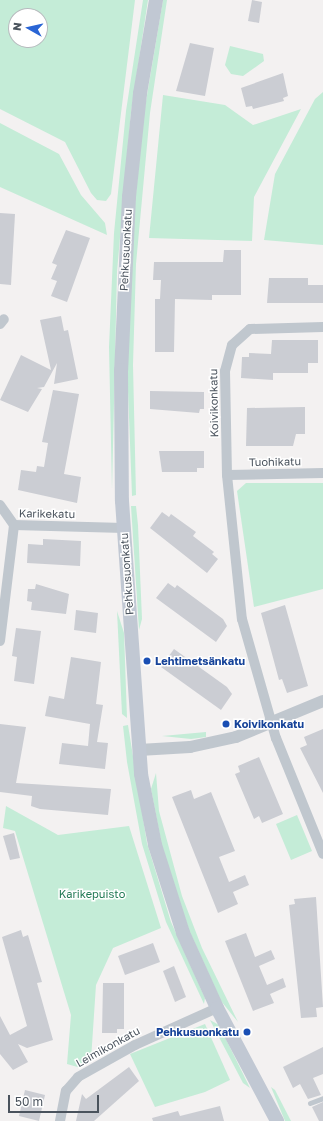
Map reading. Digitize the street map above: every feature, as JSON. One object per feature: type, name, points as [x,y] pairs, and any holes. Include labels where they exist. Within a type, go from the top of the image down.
[{"type":"main road","name":"Pehkusuonkatu","points":[[156,0],[135,137],[124,272],[124,528],[139,750],[147,809],[164,874],[183,933],[217,1008],[277,1121]]},
{"type":"street","name":"Koivikonkatu","points":[[323,326],[254,328],[232,345],[225,371],[228,475],[242,619],[271,723],[323,854]]},
{"type":"street","name":"Tuohikatu","points":[[228,475],[323,473]]},
{"type":"street","points":[[0,505],[14,525]]},
{"type":"street","name":"Karikekatu","points":[[0,641],[14,525],[124,528]]},
{"type":"street","points":[[139,750],[203,745],[271,723],[323,701]]},
{"type":"street","name":"Leimikonkatu","points":[[60,1121],[66,1091],[78,1077],[134,1044],[217,1008]]},
{"type":"lane","points":[[310,1103],[323,1098]]},
{"type":"green space","points":[[0,0],[135,0],[111,194],[106,201],[97,200],[91,193],[65,142],[0,109]]},
{"type":"green space","points":[[143,0],[148,0],[131,112],[117,272],[112,490],[109,347],[114,233],[126,111]]},
{"type":"green space","points":[[163,0],[167,0],[150,113],[136,264],[133,365],[136,495],[132,496],[127,364],[134,213],[144,113]]},
{"type":"green space","points":[[230,46],[263,54],[264,61],[243,76],[231,74],[225,65]]},
{"type":"green space","points":[[323,92],[323,245],[264,240],[275,174],[315,99]]},
{"type":"green space","points":[[163,95],[225,105],[253,125],[301,109],[254,197],[252,241],[149,238]]},
{"type":"green space","points":[[0,123],[59,154],[81,195],[105,223],[107,235],[0,187]]},
{"type":"green space","points":[[246,483],[323,483],[323,589],[254,607],[237,491]]},
{"type":"green space","points":[[131,506],[136,506],[138,525],[142,619],[139,630]]},
{"type":"green space","points":[[117,611],[124,633],[127,718],[122,714]]},
{"type":"green space","points":[[128,725],[147,843],[171,922],[205,998],[204,1004],[166,922],[142,844],[127,762],[123,726]]},
{"type":"green space","points":[[206,732],[206,737],[191,739],[162,736]]},
{"type":"green space","points":[[156,773],[159,811],[182,896],[202,948],[238,1022],[221,1001],[189,930],[162,846],[151,789]]},
{"type":"green space","name":"Karikepuisto","points":[[6,806],[58,835],[129,826],[161,928],[113,948],[96,985],[91,1060],[81,1068],[67,1064],[71,1015],[15,831],[3,828]]},
{"type":"green space","points":[[297,815],[312,851],[291,860],[276,824]]},
{"type":"green space","points":[[210,1020],[219,1025],[250,1088],[243,1083]]},
{"type":"green space","points":[[205,1024],[230,1080],[205,1092],[155,1107],[130,1054]]},
{"type":"green space","points":[[271,1087],[275,1090],[291,1121],[285,1121]]},
{"type":"building","points":[[252,0],[262,2],[259,23],[248,21]]},
{"type":"building","points":[[190,43],[214,48],[205,96],[176,91]]},
{"type":"building","points":[[283,73],[288,96],[283,98],[284,101],[253,109],[252,106],[246,107],[241,88]]},
{"type":"building","points":[[0,213],[15,214],[11,285],[0,284]]},
{"type":"building","points":[[66,230],[90,238],[67,302],[51,296],[57,281],[51,279],[57,265],[52,263]]},
{"type":"building","points":[[224,250],[241,250],[241,295],[212,295],[212,300],[175,299],[174,352],[155,352],[155,299],[160,299],[161,280],[153,280],[154,262],[223,262]]},
{"type":"building","points":[[269,278],[308,278],[308,285],[323,285],[323,303],[267,303]]},
{"type":"building","points":[[61,316],[64,331],[68,330],[78,379],[54,384],[57,363],[44,387],[37,388],[42,389],[28,412],[0,400],[21,355],[51,370],[40,320]]},
{"type":"building","points":[[272,340],[318,340],[318,363],[308,363],[308,373],[273,373],[273,380],[241,378],[242,357],[249,357],[249,353],[271,354]]},
{"type":"building","points":[[53,390],[79,394],[64,474],[81,477],[77,503],[18,490],[21,470],[36,472],[37,466],[44,467],[48,443],[42,442]]},
{"type":"building","points":[[150,391],[204,392],[204,409],[200,409],[199,413],[150,409]]},
{"type":"building","points":[[305,407],[305,434],[296,434],[293,446],[246,446],[247,408]]},
{"type":"building","points":[[159,451],[204,451],[204,468],[197,468],[197,472],[162,472]]},
{"type":"building","points":[[162,512],[169,517],[171,514],[196,532],[193,536],[214,552],[212,554],[218,559],[207,573],[150,528]]},
{"type":"building","points":[[43,539],[81,541],[80,566],[27,563],[28,544],[43,545]]},
{"type":"building","points":[[168,583],[175,588],[177,585],[223,619],[227,626],[216,642],[156,598]]},
{"type":"building","points":[[36,584],[69,594],[66,614],[31,610],[32,602],[27,601],[28,589],[35,589]]},
{"type":"building","points":[[285,605],[308,686],[287,693],[282,679],[279,680],[261,613]]},
{"type":"building","points":[[76,610],[98,613],[96,633],[74,630]]},
{"type":"building","points":[[16,628],[41,631],[34,684],[14,681],[17,657],[12,656]]},
{"type":"building","points":[[174,649],[227,687],[232,694],[221,710],[161,667]]},
{"type":"building","points":[[71,657],[101,662],[96,704],[103,705],[97,742],[108,743],[105,769],[59,764],[62,743],[88,746],[90,724],[45,716],[49,696],[64,699]]},
{"type":"building","points":[[0,724],[26,727],[16,783],[111,789],[108,815],[40,809],[31,806],[32,796],[0,792]]},
{"type":"building","points":[[323,729],[323,793],[300,748],[307,745],[304,737]]},
{"type":"building","points":[[259,757],[283,814],[262,823],[259,816],[254,819],[235,774],[240,772],[238,766]]},
{"type":"building","points":[[191,790],[194,799],[211,792],[235,851],[219,857],[229,882],[245,875],[249,885],[233,892],[238,904],[218,913],[172,797]]},
{"type":"building","points":[[14,833],[20,858],[10,860],[3,836]]},
{"type":"building","points":[[316,897],[323,1007],[316,1008],[317,1017],[301,1018],[289,905],[295,904],[294,899]]},
{"type":"building","points":[[21,930],[23,937],[28,935],[42,982],[37,983],[53,1040],[27,1048],[18,1044],[28,1062],[13,1070],[0,1054],[0,1016],[10,1035],[27,1026],[2,937]]},
{"type":"building","points":[[246,933],[255,957],[271,950],[275,959],[259,966],[267,985],[283,978],[286,987],[270,994],[274,1003],[253,1011],[225,941]]},
{"type":"building","points":[[153,943],[160,962],[125,975],[118,956]]},
{"type":"building","points":[[174,966],[186,997],[175,1002],[163,971]]},
{"type":"building","points":[[103,983],[124,983],[124,1029],[117,1029],[117,1033],[102,1033]]},
{"type":"building","points":[[323,1047],[323,1074],[313,1078],[321,1095],[308,1099],[300,1084],[293,1088],[283,1067]]},
{"type":"building","points":[[129,1067],[139,1081],[94,1121],[76,1121],[82,1094],[86,1099]]},
{"type":"building","points":[[25,1090],[45,1095],[39,1121],[19,1116]]},
{"type":"building","points":[[323,1102],[323,1121],[319,1121],[312,1107]]},
{"type":"building","points":[[220,1106],[224,1121],[153,1121],[152,1118],[178,1111],[180,1116]]},
{"type":"place","name":"Lehtimetsänkatu","points":[[147,661]]},
{"type":"place","name":"Koivikonkatu","points":[[226,724]]},
{"type":"place","name":"Pehkusuonkatu","points":[[247,1032]]}]
